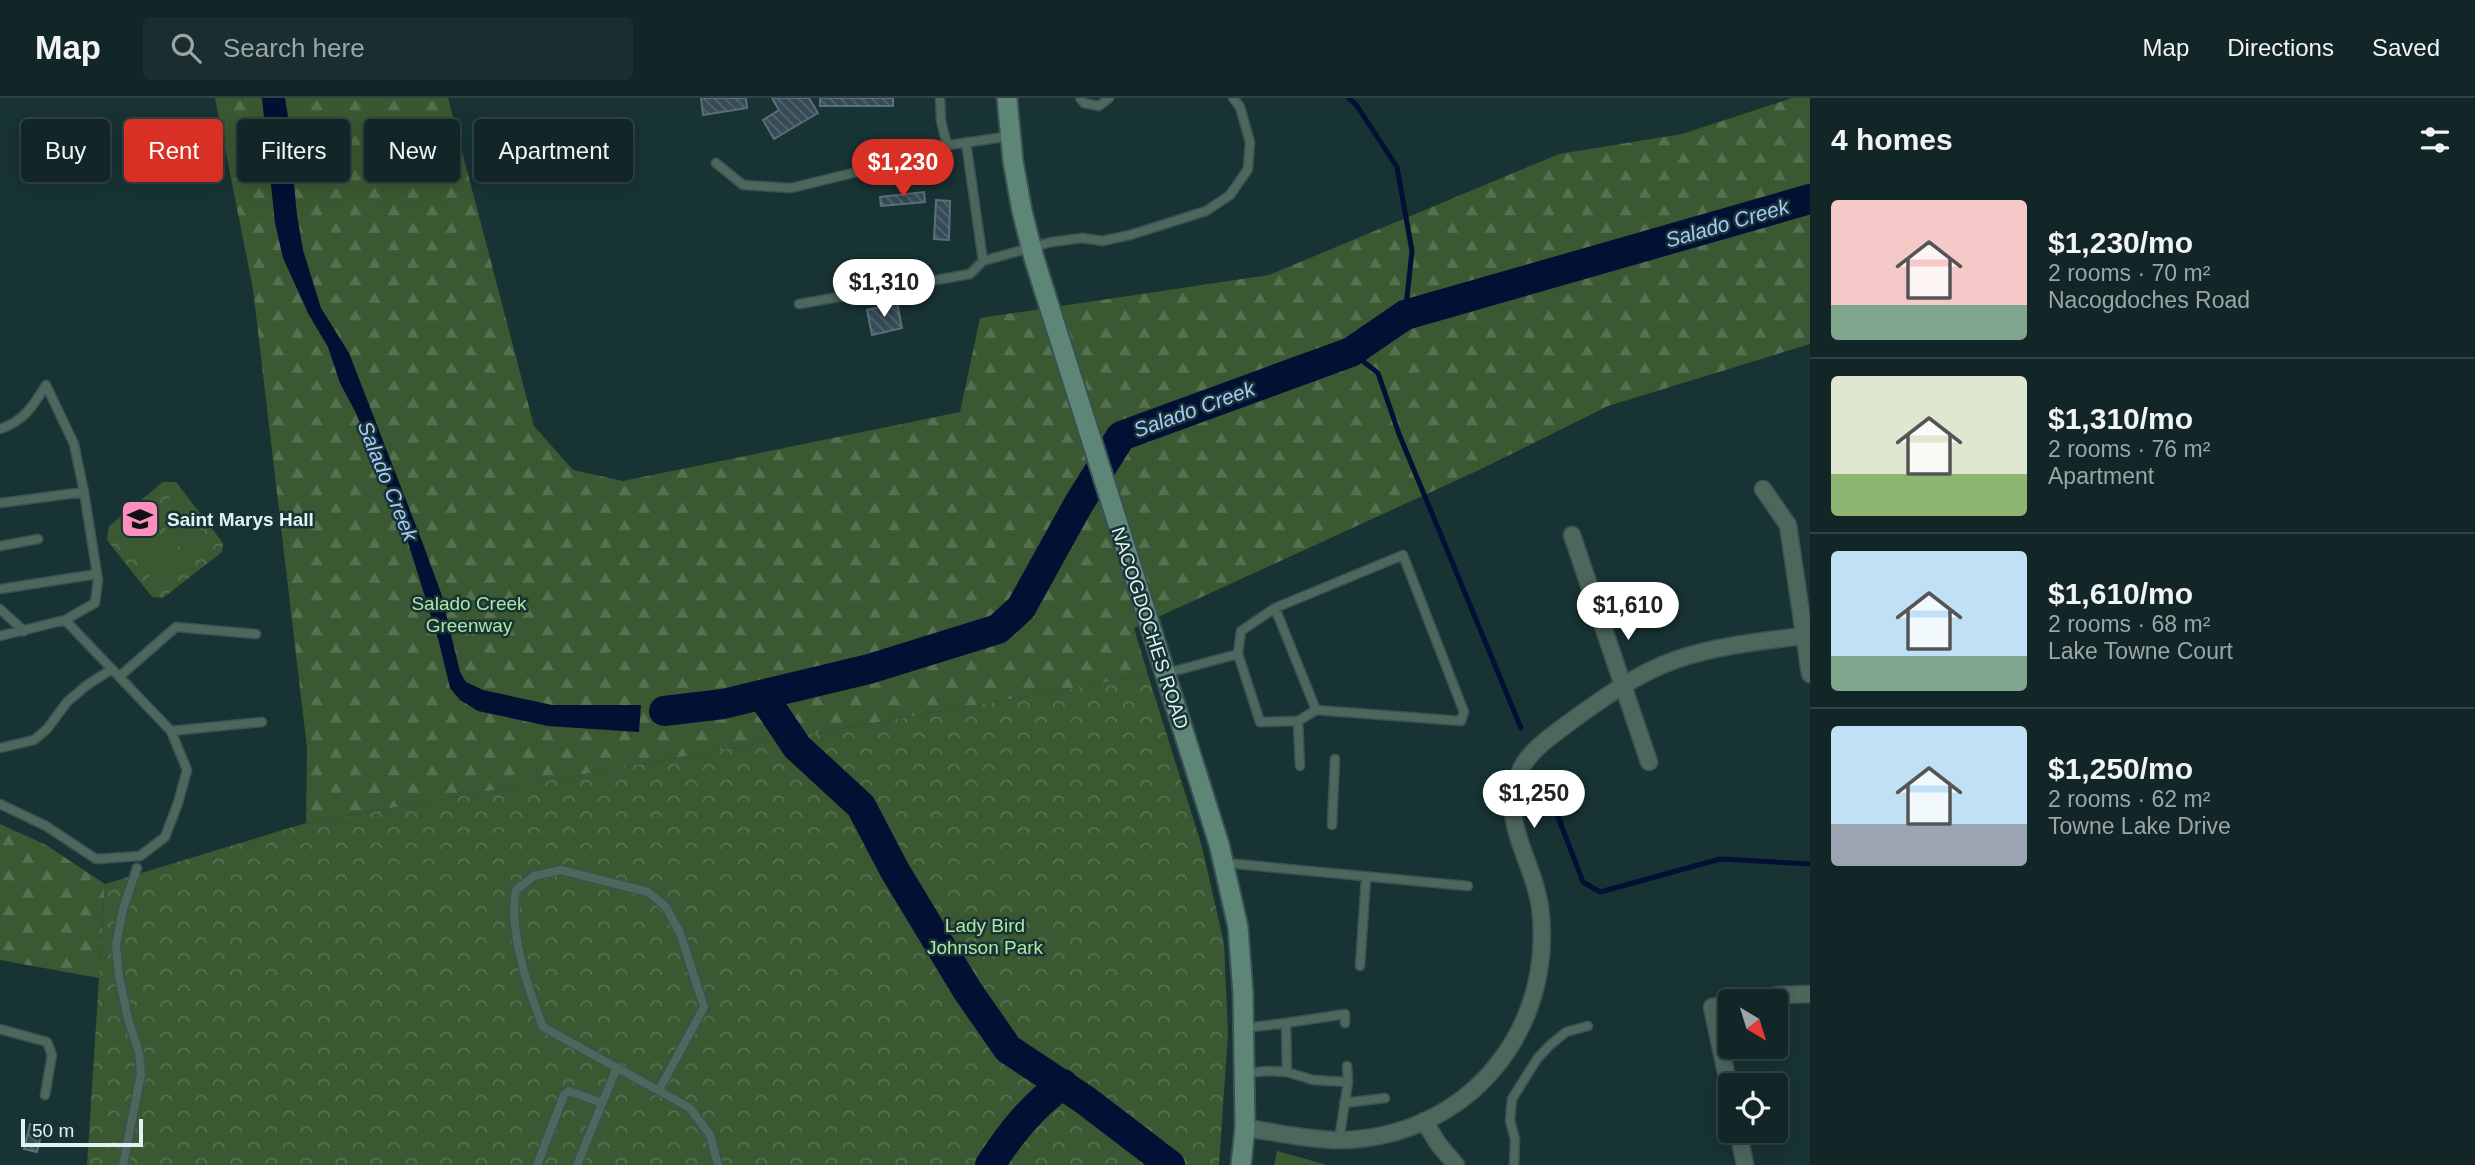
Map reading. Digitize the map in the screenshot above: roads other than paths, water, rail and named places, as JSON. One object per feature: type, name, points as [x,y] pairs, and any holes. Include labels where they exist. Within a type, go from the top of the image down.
[{"type":"main road","name":"NACOGDOCHES ROAD","points":[[1007,98],[1022,211],[1032,248],[1223,863],[1238,928],[1245,1073],[1242,1159]]},
{"type":"street","points":[[1763,489],[1788,525],[1807,635],[1810,674]]},
{"type":"street","points":[[1572,535],[1649,762]]},
{"type":"street","points":[[1245,1128],[1339,1140],[1373,1136],[1424,1121],[1450,1110],[1489,1076],[1510,1048],[1534,995],[1543,944],[1539,902],[1515,831],[1512,813],[1514,791],[1522,767],[1554,734],[1623,685],[1674,661],[1701,652],[1807,635]]},
{"type":"street","points":[[1788,995],[1810,994]]},
{"type":"street","points":[[1718,1006],[1712,1007],[1718,1035]]},
{"type":"street","points":[[1424,1121],[1456,1165]]},
{"type":"street","points":[[1741,1143],[1745,1165]]},
{"type":"lane","points":[[940,98],[941,121],[947,145]]},
{"type":"lane","points":[[1080,98],[1084,103],[1099,106],[1109,98]]},
{"type":"lane","points":[[799,304],[970,274],[983,261],[1051,242],[1083,238],[1102,241],[1206,211],[1230,195],[1248,169],[1250,142],[1240,107],[1233,98]]},
{"type":"lane","points":[[716,163],[743,185],[790,188],[861,171],[922,149],[1011,136]]},
{"type":"lane","points":[[966,142],[983,261]]},
{"type":"lane","points":[[0,429],[10,426],[27,414],[46,385],[74,444],[97,574],[95,603],[65,620],[0,636]]},
{"type":"lane","points":[[0,503],[84,492]]},
{"type":"lane","points":[[0,546],[38,539]]},
{"type":"lane","points":[[1403,555],[1464,712],[1461,720],[1316,710],[1298,721],[1260,722],[1238,654],[1241,631],[1275,608],[1403,555]]},
{"type":"lane","points":[[0,589],[97,574]]},
{"type":"lane","points":[[1275,608],[1316,710]]},
{"type":"lane","points":[[0,609],[24,631]]},
{"type":"lane","points":[[0,804],[46,825],[96,859],[140,856],[164,837],[187,770],[171,731],[65,620]]},
{"type":"lane","points":[[120,676],[176,627],[256,634]]},
{"type":"lane","points":[[1164,674],[1238,654]]},
{"type":"lane","points":[[0,748],[34,740],[47,730],[67,702],[112,669]]},
{"type":"lane","points":[[1298,721],[1300,766]]},
{"type":"lane","points":[[171,731],[262,722]]},
{"type":"lane","points":[[1332,825],[1335,759]]},
{"type":"lane","points":[[1223,863],[1468,886]]},
{"type":"lane","points":[[123,1165],[141,1074],[139,1052],[128,1019],[119,976],[116,945],[122,909],[137,869]]},
{"type":"lane","points":[[659,1090],[704,1006],[680,933],[666,907],[648,892],[561,870],[534,876],[516,890],[513,905],[525,982],[543,1027],[690,1108],[710,1135],[718,1165]]},
{"type":"lane","points":[[1360,966],[1366,878]]},
{"type":"lane","points":[[1244,1028],[1345,1014],[1345,1023]]},
{"type":"lane","points":[[1286,1023],[1290,1049],[1287,1072]]},
{"type":"lane","points":[[1514,1165],[1515,1139],[1510,1121],[1511,1099],[1537,1059],[1550,1045],[1566,1031],[1588,1026]]},
{"type":"lane","points":[[0,1030],[47,1042],[52,1055],[45,1095]]},
{"type":"lane","points":[[1339,1140],[1348,1082],[1347,1066]]},
{"type":"lane","points":[[577,1165],[617,1068]]},
{"type":"lane","points":[[1245,1073],[1287,1072],[1313,1080],[1348,1082]]},
{"type":"lane","points":[[537,1165],[564,1095],[569,1091],[602,1103]]},
{"type":"lane","points":[[1344,1103],[1385,1098]]},
{"type":"water","points":[[262,98],[285,98],[288,119],[264,119]]},
{"type":"water","points":[[271,182],[294,182],[303,250],[321,308],[349,353],[441,593],[460,672],[466,682],[483,690],[552,705],[641,705],[639,732],[548,726],[478,711],[460,700],[450,688],[439,642],[402,523],[356,413],[340,383],[328,347],[309,315],[283,258],[275,223]]},
{"type":"waterway","points":[[1349,98],[1397,167],[1412,251],[1405,315]]},
{"type":"waterway","name":"Salado Creek","points":[[664,711],[723,704],[869,669],[998,629],[1021,608],[1078,505],[1121,436],[1351,352],[1405,315],[1810,199]]},
{"type":"waterway","points":[[1351,352],[1378,373],[1399,434],[1521,728]]},
{"type":"waterway","points":[[762,695],[797,747],[861,806],[895,871],[967,990],[1008,1049],[1085,1100],[1170,1165]]},
{"type":"waterway","points":[[1549,793],[1583,882],[1600,892],[1720,859],[1810,864]]},
{"type":"waterway","points":[[990,1165],[1022,1121],[1063,1084]]},
{"type":"place","name":"Saint Marys Hall","points":[[140,519]]},
{"type":"park label","name":"Salado Creek Greenway","points":[[469,614]]},
{"type":"park label","name":"Lady Bird Johnson Park","points":[[985,936]]}]
